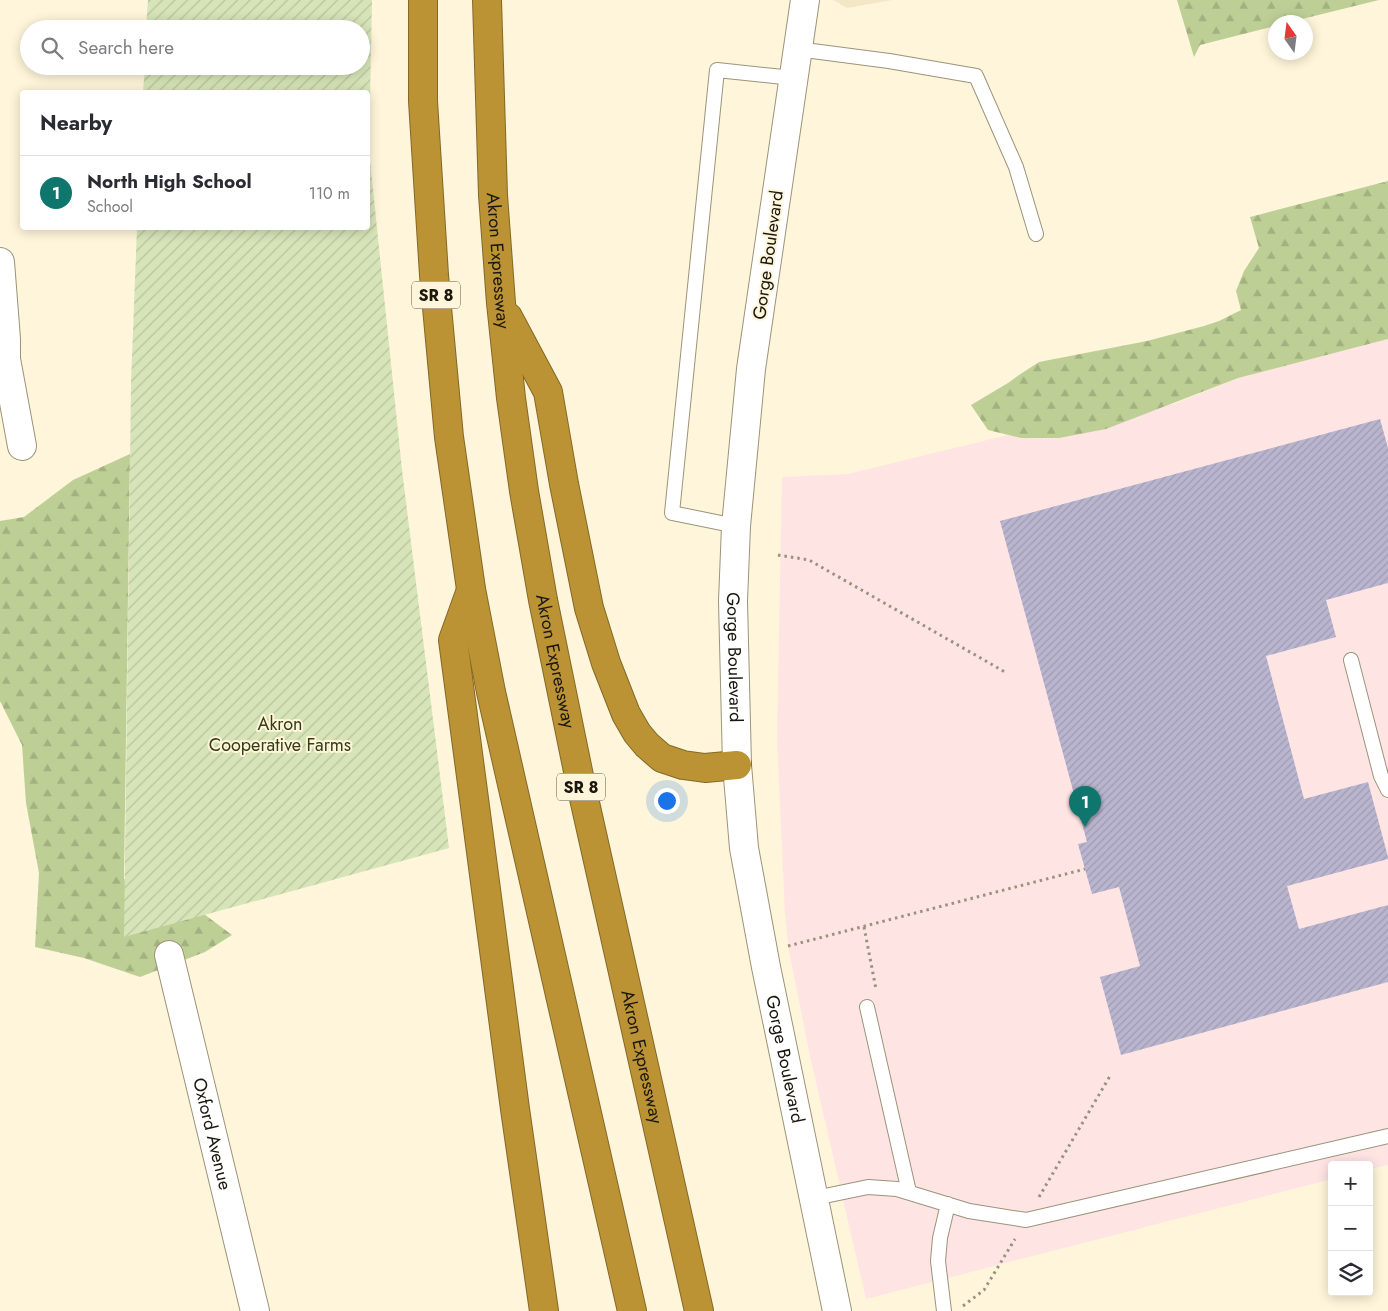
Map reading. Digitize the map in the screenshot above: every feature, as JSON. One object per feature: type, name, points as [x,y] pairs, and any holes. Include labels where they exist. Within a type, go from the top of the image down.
[{"type":"highway","name":"SR 8","points":[[423,0],[423,101],[434,275],[449,437],[471,589],[491,692],[632,1311]]},
{"type":"highway","name":"Akron Expressway","points":[[487,0],[492,186],[501,303],[520,463],[542,600],[581,786],[700,1311]]},
{"type":"highway","points":[[501,303],[548,392],[589,608],[608,670],[626,714],[637,733],[662,758],[684,765],[705,768],[737,765]]},
{"type":"highway","points":[[471,589],[453,640],[544,1311]]},
{"type":"street","name":"Gorge Boulevard","points":[[805,0],[751,369],[736,526],[733,601],[737,765],[744,848],[766,967],[838,1311]]},
{"type":"street","points":[[0,262],[6,359],[22,446]]},
{"type":"street","name":"Oxford Avenue","points":[[169,955],[255,1311]]},
{"type":"lane","points":[[798,49],[889,61],[976,76],[1016,167],[1036,234]]},
{"type":"lane","points":[[736,526],[672,513],[717,70],[793,78]]},
{"type":"lane","points":[[1351,660],[1381,776],[1388,790]]},
{"type":"lane","points":[[867,1007],[909,1192]]},
{"type":"lane","points":[[815,1198],[868,1187],[897,1189],[969,1211],[1026,1220],[1388,1136]]},
{"type":"lane","points":[[944,1311],[938,1261],[940,1238],[948,1204]]},
{"type":"path","points":[[778,556],[809,560],[1005,672]]},
{"type":"path","points":[[810,940],[1085,869]]},
{"type":"path","points":[[864,926],[876,993],[867,1007]]},
{"type":"shaded area","points":[[833,0],[892,0],[847,8]]},
{"type":"shaded area","points":[[1388,339],[1388,1165],[1373,1168],[1373,1161],[1328,1161],[1328,1180],[866,1299],[810,1056],[789,951],[785,914],[777,740],[782,477],[848,474],[1016,433],[1174,404],[1238,378]]},
{"type":"green space","name":"Akron Cooperative Farms","points":[[148,0],[372,0],[370,101],[370,90],[143,90],[144,75],[370,75],[370,20],[147,20]]},
{"type":"green space","points":[[1177,0],[1379,0],[1313,16],[1268,15],[1268,28],[1200,45],[1194,57]]},
{"type":"green space","name":"Akron Cooperative Farms","points":[[370,161],[402,470],[449,848],[124,937],[131,383],[137,230],[370,230]]},
{"type":"green space","points":[[1388,181],[1388,339],[1238,378],[1106,429],[1059,438],[1021,438],[988,430],[971,405],[1039,362],[1147,341],[1204,326],[1241,310],[1236,291],[1244,271],[1259,248],[1250,217]]},
{"type":"green space","points":[[130,454],[124,879],[192,905],[232,935],[205,952],[140,977],[84,958],[35,947],[39,873],[26,803],[22,745],[0,701],[0,521],[24,517],[73,480]]},
{"type":"building","points":[[1380,419],[1388,448],[1388,583],[1326,600],[1336,637],[1266,656],[1304,799],[1368,782],[1388,857],[1388,859],[1287,886],[1299,929],[1388,905],[1388,982],[1121,1055],[1100,977],[1140,966],[1119,887],[1092,894],[1078,844],[1087,842],[1000,521]]},
{"type":"place","name":"North High School","points":[[1085,827]]}]
